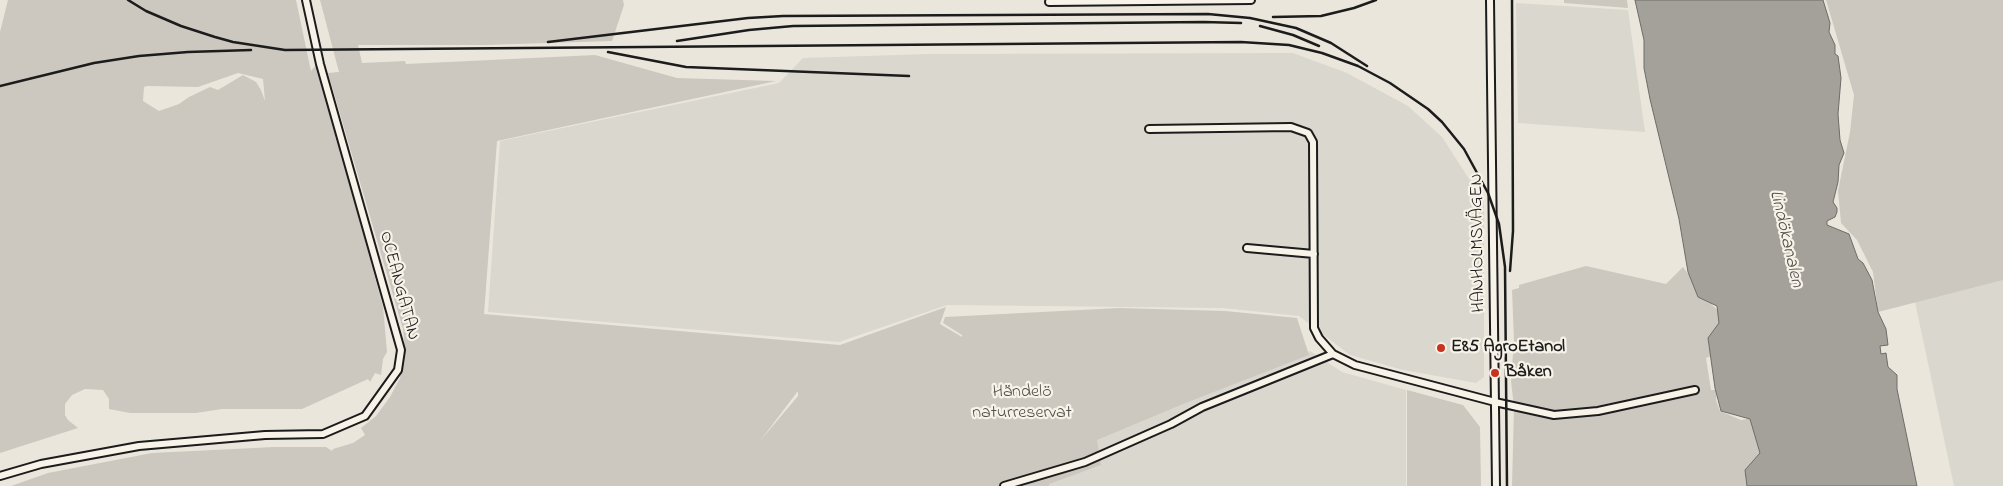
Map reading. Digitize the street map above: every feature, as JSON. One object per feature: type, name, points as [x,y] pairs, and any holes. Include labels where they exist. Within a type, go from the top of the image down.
[{"type":"street","name":"OCEANGATAN","points":[[0,476],[41,464],[139,446],[265,435],[323,434],[365,416],[398,370],[401,350],[320,64],[306,0]]},
{"type":"street","points":[[1048,2],[1251,0]]},
{"type":"street","name":"HANHOLMSVÄGEN","points":[[1490,0],[1496,486]]},
{"type":"street","points":[[1149,129],[1292,127],[1308,133],[1313,142],[1314,328],[1319,338],[1333,354],[1355,365],[1495,402],[1554,415],[1598,411],[1694,390]]},
{"type":"street","points":[[1247,248],[1314,254]]},
{"type":"street","points":[[1004,486],[1086,462],[1171,424],[1202,407],[1333,354]]},
{"type":"shaded area","points":[[1516,3],[1628,10],[1645,132],[1518,123]]},
{"type":"shaded area","points":[[1293,53],[1347,73],[1408,106],[1442,137],[1484,202],[1484,377],[1476,383],[1403,370],[1350,355],[1299,316],[1223,308],[947,305],[839,342],[488,312],[500,141],[779,83],[803,58],[929,54]]},
{"type":"shaded area","points":[[2003,279],[2003,486],[1954,486],[1915,302]]},
{"type":"shaded area","points":[[1310,351],[1342,372],[1406,390],[1406,486],[1045,486],[1044,481],[1094,438]]},
{"type":"green space","points":[[8,0],[296,0],[311,71],[317,64],[383,307],[387,352],[383,359],[381,375],[375,373],[370,382],[368,379],[302,409],[222,409],[196,413],[130,413],[109,409],[109,399],[103,390],[85,389],[72,395],[65,404],[65,415],[78,428],[0,453],[0,32]],"holes":[[[238,73],[263,79],[265,101],[256,82],[243,75],[218,90],[210,87],[179,104],[159,111],[143,101],[144,87],[147,86],[198,87]]]},
{"type":"green space","name":"Händelö naturreservat","points":[[320,0],[623,0],[624,5],[612,41],[485,45],[358,45],[362,63],[405,61],[406,64],[595,55],[677,78],[776,81],[497,141],[484,314],[840,345],[946,307],[940,324],[962,337],[962,335],[943,323],[945,317],[1119,308],[1225,311],[1297,318],[1309,355],[1097,440],[1101,465],[1049,484],[1049,486],[11,486],[48,473],[152,453],[274,447],[326,447],[332,451],[333,449],[353,443],[365,435],[361,428],[376,416],[390,397],[400,378],[405,351],[403,329],[328,73],[339,72]],"holes":[[[798,391],[798,396],[760,441]]]},
{"type":"green space","points":[[1564,0],[1627,0],[1628,8],[1564,3]]},
{"type":"green space","points":[[1826,0],[2003,0],[2003,280],[1878,312],[1873,272],[1857,240],[1841,223],[1838,191],[1850,132],[1854,95]]},
{"type":"green space","points":[[1586,266],[1666,284],[1683,267],[1710,303],[1722,314],[1711,356],[1706,358],[1711,390],[1717,390],[1716,400],[1720,411],[1741,420],[1753,418],[1761,457],[1748,486],[1512,486],[1514,407],[1511,381],[1514,340],[1512,290],[1519,288],[1519,285]]},
{"type":"green space","points":[[1407,390],[1463,405],[1480,427],[1481,486],[1407,486]]},
{"type":"water","name":"Lindökanalen","points":[[1635,0],[1823,0],[1830,23],[1829,32],[1835,45],[1835,54],[1838,56],[1841,78],[1838,114],[1840,140],[1844,153],[1839,165],[1838,182],[1833,202],[1837,212],[1835,217],[1827,221],[1827,225],[1849,234],[1858,259],[1863,263],[1872,280],[1878,312],[1886,329],[1888,345],[1880,346],[1881,354],[1886,353],[1888,367],[1897,375],[1897,389],[1917,486],[1747,486],[1745,470],[1760,453],[1750,419],[1721,411],[1715,388],[1708,338],[1719,323],[1717,306],[1698,297],[1688,272],[1679,219],[1650,99],[1644,68],[1644,40]]},
{"type":"railway","points":[[128,0],[146,11],[181,26],[215,37],[233,42],[285,50],[1241,42],[1289,45],[1322,53],[1358,66],[1390,83],[1428,109],[1442,122],[1464,149],[1488,193],[1499,224],[1505,267],[1507,486]]},
{"type":"railway","points":[[1273,17],[1321,16],[1354,8],[1376,0]]},
{"type":"railway","points":[[1510,271],[1513,231],[1512,0]]},
{"type":"railway","points":[[548,42],[748,18],[783,16],[1208,14],[1250,18],[1296,28],[1331,43],[1367,66]]},
{"type":"railway","points":[[677,41],[749,30],[793,26],[1241,23]]},
{"type":"railway","points":[[1260,26],[1293,35],[1319,46]]},
{"type":"railway","points":[[0,86],[94,63],[139,56],[251,50]]},
{"type":"railway","points":[[608,52],[686,67],[909,76]]},
{"type":"place","name":"E85 AgroEtanol","points":[[1441,348]]},
{"type":"place","name":"Båken","points":[[1495,373]]}]
